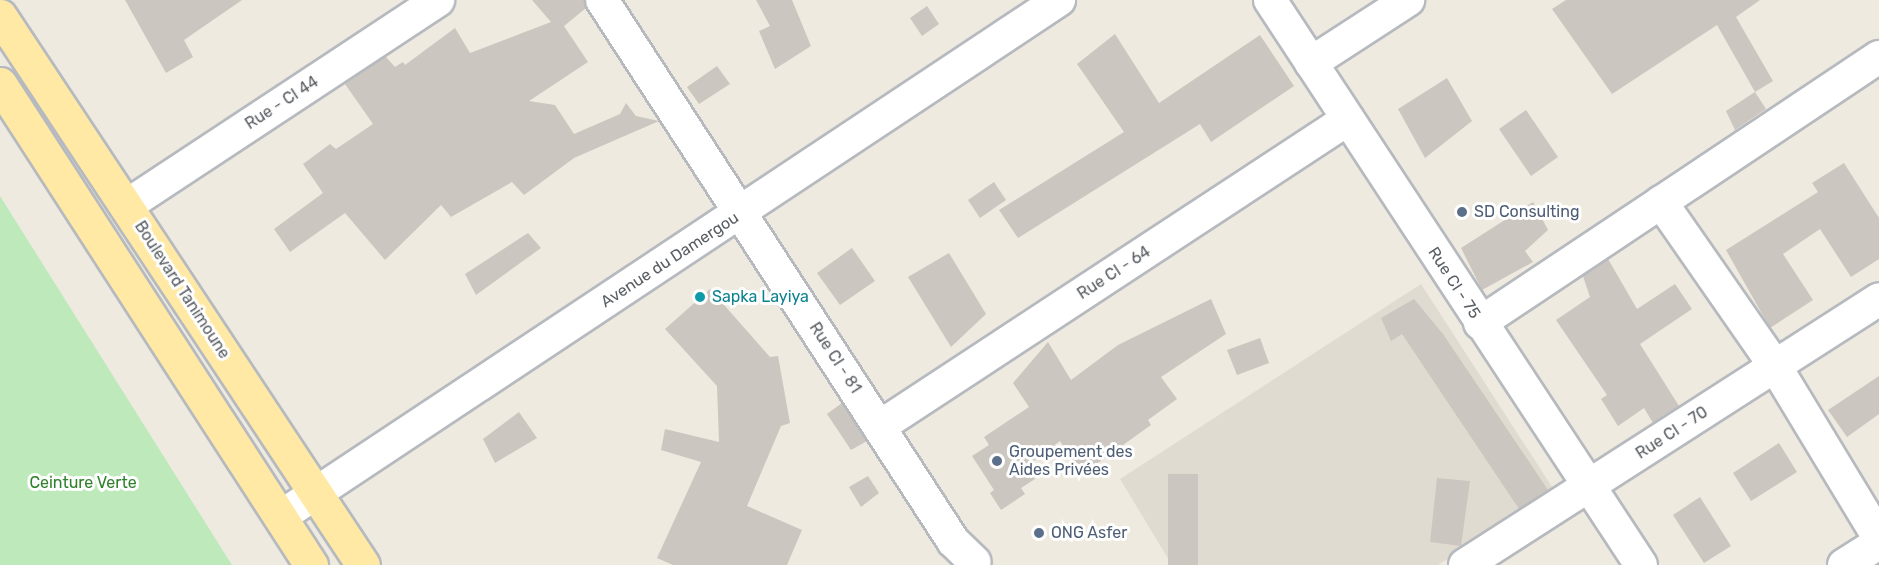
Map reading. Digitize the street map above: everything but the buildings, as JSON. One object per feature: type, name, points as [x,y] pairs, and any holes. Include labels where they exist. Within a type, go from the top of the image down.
[{"type":"main road","name":"Boulevard Tanimoune","points":[[0,16],[363,565]]},
{"type":"main road","points":[[0,84],[311,565]]},
{"type":"street","name":"Rue - CI 44","points":[[126,206],[438,0]]},
{"type":"street","name":"Rue CI - 81","points":[[602,0],[953,541],[978,564]]},
{"type":"street","name":"Avenue du Damergou","points":[[280,517],[740,214],[1059,0]]},
{"type":"street","name":"Rue CI - 75","points":[[1270,0],[1480,323],[1592,485],[1641,565]]},
{"type":"street","points":[[1311,63],[1408,0]]},
{"type":"street","points":[[1480,323],[1879,57]]},
{"type":"street","name":"Rue CI - 64","points":[[879,427],[1348,119]]},
{"type":"street","points":[[1661,202],[1775,366],[1879,538]]},
{"type":"street","name":"Rue CI - 70","points":[[1465,565],[1879,299]]},
{"type":"street","points":[[1844,565],[1879,543]]},
{"type":"shaded area","points":[[1421,284],[1554,490],[1438,565],[1172,565],[1120,479]]},
{"type":"green space","name":"Ceinture Verte","points":[[0,196],[232,565],[0,565]]},
{"type":"place","name":"SD Consulting","points":[[1462,212]]},
{"type":"place","name":"Sapka Layiya","points":[[700,297]]},
{"type":"place","name":"Groupement des Aides Privées","points":[[997,461]]},
{"type":"place","name":"ONG Asfer","points":[[1039,533]]}]
